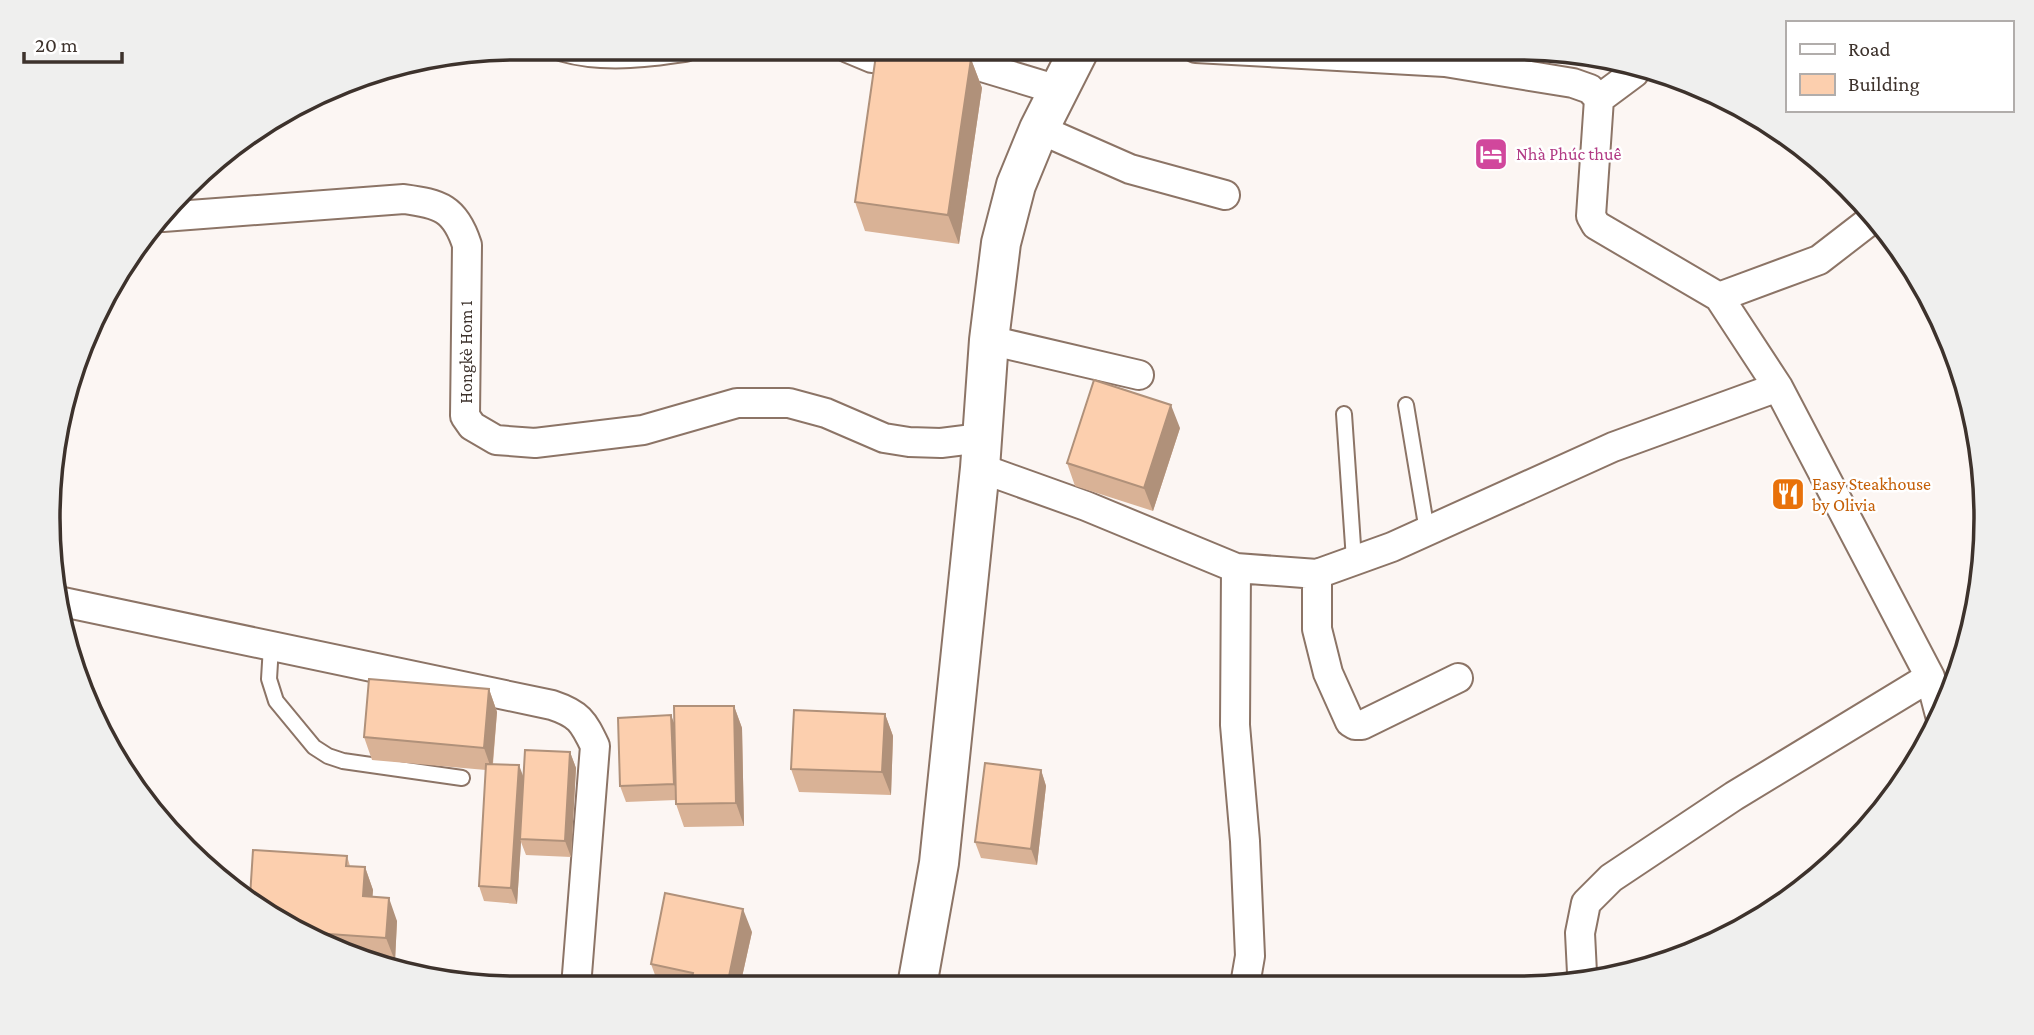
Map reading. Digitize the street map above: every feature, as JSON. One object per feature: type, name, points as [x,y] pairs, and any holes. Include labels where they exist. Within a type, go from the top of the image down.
[{"type":"street","points":[[886,60],[982,67],[1019,76],[1058,90]]},
{"type":"street","points":[[919,976],[939,863],[981,453],[989,340],[1001,243],[1016,185],[1039,129],[1074,60]]},
{"type":"street","points":[[1409,60],[1445,62],[1573,83],[1590,89],[1599,99],[1591,216],[1596,225],[1719,297],[1778,387],[1930,677],[1936,701]]},
{"type":"street","points":[[1599,99],[1632,74]]},
{"type":"street","points":[[1039,129],[1130,169],[1224,195]]},
{"type":"street","name":"Hongkè Hom 1","points":[[173,216],[404,199],[431,203],[446,210],[461,226],[467,245],[465,416],[472,426],[496,440],[535,443],[643,430],[737,404],[789,403],[826,413],[884,438],[941,443],[981,453]]},
{"type":"street","points":[[1719,297],[1819,260],[1867,223]]},
{"type":"street","points":[[989,340],[1139,375]]},
{"type":"street","points":[[981,453],[1086,506],[1236,568],[1317,574],[1392,547],[1614,447],[1778,387]]},
{"type":"street","points":[[1236,568],[1235,725],[1245,841],[1250,956],[1247,976]]},
{"type":"street","points":[[1317,574],[1317,629],[1328,673],[1349,722],[1362,725],[1458,678]]},
{"type":"street","points":[[67,603],[552,705],[572,712],[586,728],[595,746],[577,976]]},
{"type":"street","points":[[1582,971],[1580,933],[1586,903],[1611,877],[1734,796],[1930,677]]},
{"type":"lane","points":[[1406,405],[1427,531]]},
{"type":"lane","points":[[1344,414],[1354,561]]},
{"type":"lane","points":[[271,646],[269,679],[276,701],[314,747],[343,761],[462,778]]},
{"type":"building","points":[[875,60],[971,60],[948,215],[855,202]]},
{"type":"building","points":[[1094,380],[1171,405],[1144,488],[1067,463]]},
{"type":"building","points":[[369,679],[489,689],[484,748],[364,737]]},
{"type":"building","points":[[674,706],[734,706],[736,803],[676,804]]},
{"type":"building","points":[[794,710],[885,714],[882,772],[791,769]]},
{"type":"building","points":[[671,715],[674,784],[620,786],[618,718]]},
{"type":"building","points":[[525,750],[570,752],[565,841],[520,839]]},
{"type":"building","points":[[985,763],[1041,770],[1031,849],[975,842]]},
{"type":"building","points":[[486,764],[519,765],[511,888],[479,886]]},
{"type":"building","points":[[253,850],[347,856],[346,866],[365,867],[363,896],[389,898],[386,938],[327,934],[288,914],[251,889]]},
{"type":"building","points":[[665,893],[743,909],[729,976],[692,976],[693,973],[651,964]]},
{"type":"place","name":"Nhà Phúc thuê","points":[[1491,154]]},
{"type":"place","name":"Easy Steakhouse by Olivia","points":[[1788,494]]}]
